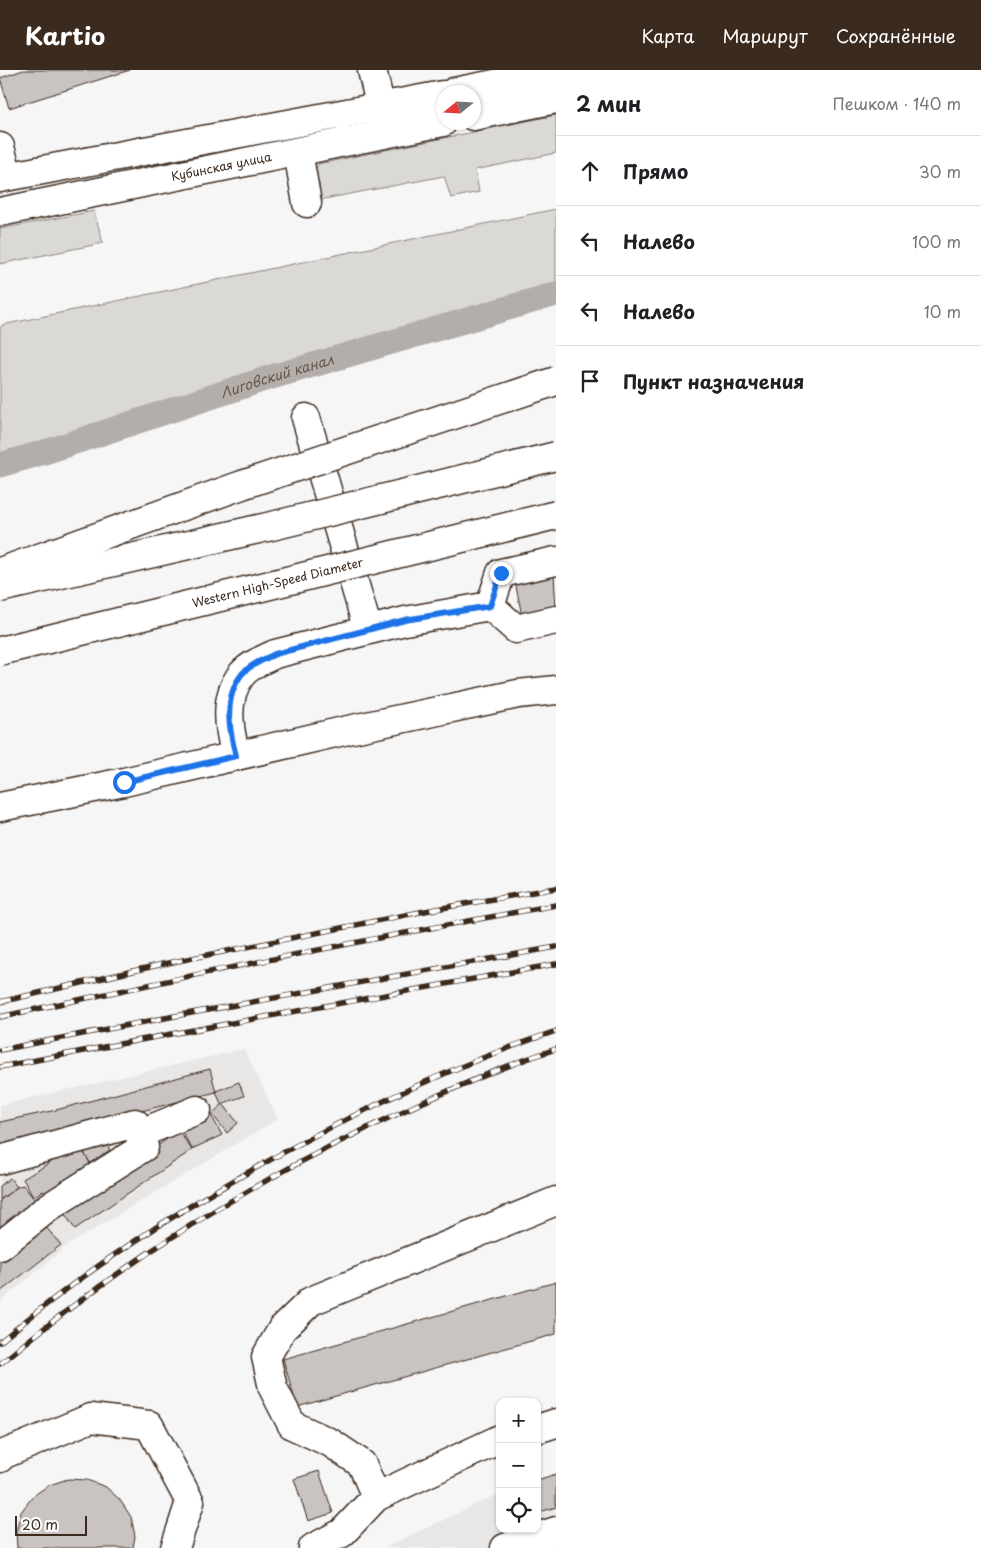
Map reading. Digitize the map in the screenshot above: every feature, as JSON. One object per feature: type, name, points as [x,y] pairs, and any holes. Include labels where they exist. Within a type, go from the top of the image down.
[{"type":"main road","points":[[372,70],[387,134]]},
{"type":"main road","points":[[481,87],[556,72]]},
{"type":"main road","points":[[0,147],[4,177],[436,97]]},
{"type":"main road","points":[[481,115],[556,99]]},
{"type":"main road","name":"Кубинская улица","points":[[0,212],[436,124]]},
{"type":"main road","points":[[298,152],[307,203]]},
{"type":"main road","points":[[0,572],[242,485],[556,381]]},
{"type":"main road","points":[[306,418],[368,630]]},
{"type":"main road","points":[[0,588],[276,525],[556,456]]},
{"type":"main road","name":"Western High-Speed Diameter","points":[[0,651],[556,515]]},
{"type":"main road","points":[[490,606],[501,573],[556,561]]},
{"type":"main road","points":[[236,756],[230,726],[230,706],[234,688],[243,673],[258,662],[275,654],[405,620],[490,606]]},
{"type":"main road","points":[[490,606],[516,629],[556,620]]},
{"type":"main road","points":[[0,807],[124,782],[348,730],[518,694],[556,690]]},
{"type":"main road","points":[[139,1134],[197,1110]]},
{"type":"main road","points":[[0,1160],[135,1122],[144,1147],[49,1206],[0,1246]]},
{"type":"main road","points":[[376,1497],[362,1464],[331,1443],[292,1425],[273,1388],[266,1357],[282,1329],[311,1301],[556,1201]]},
{"type":"main road","points":[[0,1458],[2,1455],[90,1418],[150,1425],[190,1502],[175,1548]]},
{"type":"main road","points":[[541,1427],[556,1423]]},
{"type":"main road","points":[[314,1548],[342,1533],[376,1497],[496,1442]]},
{"type":"main road","points":[[504,1548],[556,1531]]},
{"type":"shaded area","points":[[556,115],[556,153],[475,170],[479,192],[451,198],[444,176],[319,200],[313,175],[318,164]]},
{"type":"shaded area","points":[[556,209],[556,285],[327,350],[325,355],[0,457],[0,329],[2,325]]},
{"type":"shaded area","points":[[94,211],[103,243],[0,264],[0,229]]},
{"type":"shaded area","points":[[244,1049],[278,1119],[68,1245],[0,1302],[0,1105]]},
{"type":"shaded area","points":[[556,1474],[556,1548],[384,1548],[496,1495],[496,1533],[541,1533],[541,1479]]},
{"type":"building","points":[[23,70],[130,70],[9,108],[0,78]]},
{"type":"building","points":[[554,574],[556,609],[522,616],[515,582]]},
{"type":"building","points":[[210,1069],[216,1092],[0,1145],[0,1122],[56,1110]]},
{"type":"building","points":[[239,1082],[244,1096],[221,1104],[216,1091]]},
{"type":"building","points":[[223,1104],[238,1123],[227,1133],[212,1114]]},
{"type":"building","points":[[211,1115],[222,1135],[192,1149],[181,1130]]},
{"type":"building","points":[[179,1131],[192,1150],[75,1229],[62,1210]]},
{"type":"building","points":[[105,1141],[110,1150],[90,1163],[84,1153]]},
{"type":"building","points":[[79,1145],[92,1166],[45,1194],[43,1191],[33,1197],[23,1179]]},
{"type":"building","points":[[10,1178],[17,1187],[0,1200],[0,1186]]},
{"type":"building","points":[[23,1185],[35,1200],[0,1228],[0,1200],[17,1187]]},
{"type":"building","points":[[45,1226],[61,1245],[0,1292],[0,1262]]},
{"type":"building","points":[[556,1282],[556,1334],[297,1407],[283,1359]]},
{"type":"building","points":[[319,1471],[333,1513],[308,1521],[294,1479]]},
{"type":"building","points":[[556,1474],[556,1507],[541,1512],[541,1488],[541,1479]]},
{"type":"building","points":[[68,1479],[87,1480],[106,1487],[120,1500],[131,1517],[135,1536],[133,1548],[17,1548],[16,1531],[21,1512],[33,1496],[49,1485]]},
{"type":"waterway","name":"Лиговский канал","points":[[0,465],[48,451],[265,379],[556,294]]},
{"type":"railway","points":[[0,1002],[163,964],[425,911],[556,888]]},
{"type":"railway","points":[[0,1017],[278,958],[556,905]]},
{"type":"railway","points":[[0,1050],[175,1016],[556,947]]},
{"type":"railway","points":[[0,1067],[556,964]]},
{"type":"railway","points":[[0,1342],[86,1275],[208,1195],[316,1135],[394,1096],[474,1061],[556,1031]]},
{"type":"railway","points":[[0,1364],[48,1325],[148,1253],[200,1219],[254,1188],[308,1158],[419,1104],[504,1068],[556,1049]]},
{"type":"route","points":[[124,782],[236,756],[230,726],[230,706],[234,688],[243,673],[258,662],[275,654],[405,620],[490,606],[501,573]]}]
